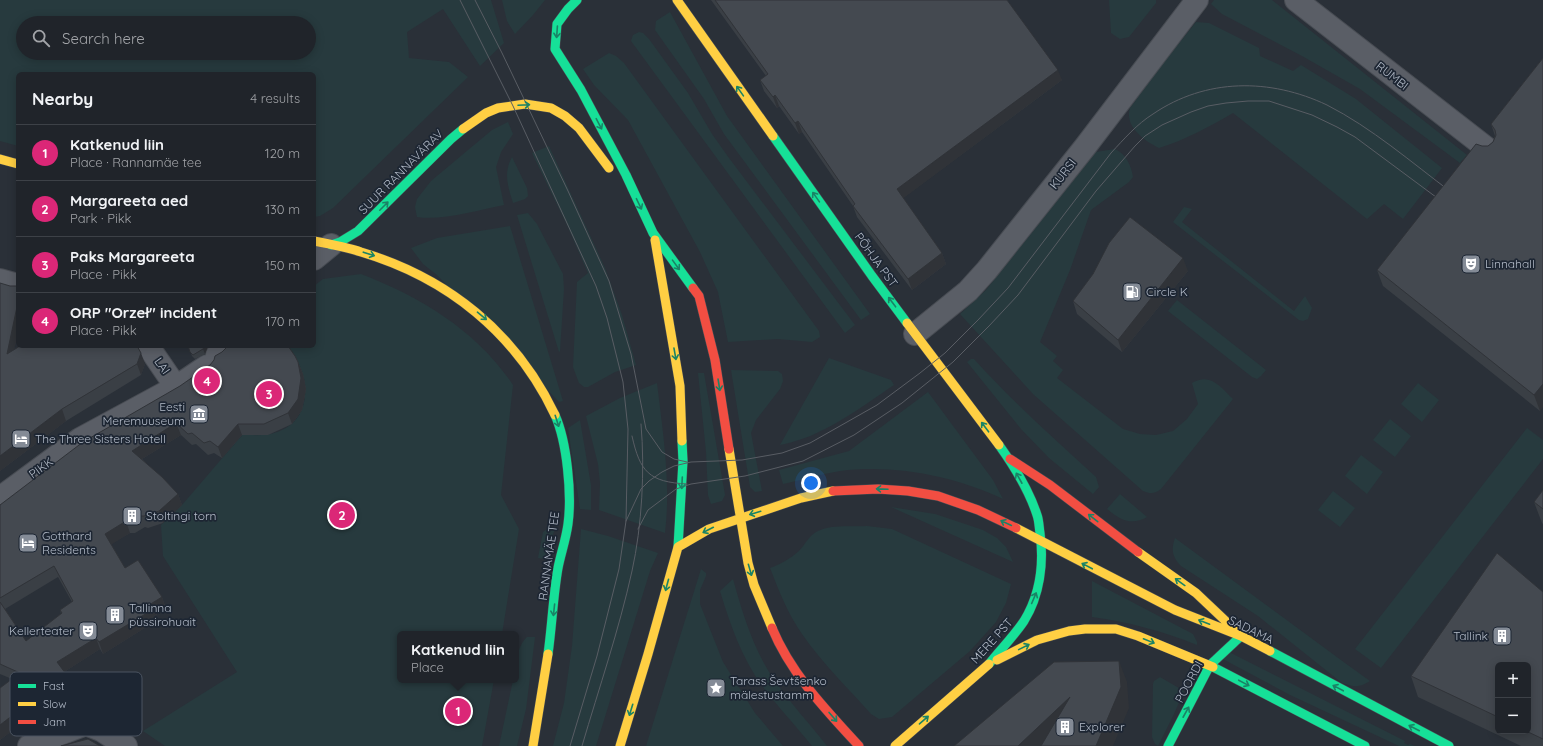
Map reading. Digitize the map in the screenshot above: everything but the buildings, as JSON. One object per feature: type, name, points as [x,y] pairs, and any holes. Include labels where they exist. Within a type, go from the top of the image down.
[{"type":"main road","points":[[577,0],[557,24],[555,49],[581,90],[626,175],[654,233],[699,296],[715,360],[740,518],[748,563],[754,585],[777,640],[811,693],[859,746]]},
{"type":"main road","name":"PÕHJA PST","points":[[676,0],[867,270],[1008,458],[1031,499],[1038,516],[1041,540]]},
{"type":"main road","name":"SUUR RANNAVÄRAV","points":[[322,243],[340,242],[358,231],[451,139],[486,113],[498,108],[526,104],[551,108],[565,116],[579,128],[607,167],[626,175]]},
{"type":"main road","points":[[0,160],[16,164]]},
{"type":"main road","points":[[620,746],[678,548],[683,462],[681,392],[654,233]]},
{"type":"main road","name":"RANNAMÄE TEE","points":[[322,243],[368,254],[396,264],[441,287],[466,304],[494,326],[519,355],[544,393],[557,419],[567,470],[569,516],[558,573],[540,715],[533,746]]},
{"type":"main road","points":[[1008,458],[1050,485],[1111,532],[1196,593],[1241,636]]},
{"type":"main road","name":"SADAMA","points":[[678,548],[709,529],[801,498],[839,490],[878,489],[908,491],[938,496],[978,510],[1041,540],[1175,610],[1241,636],[1449,746]]},
{"type":"main road","name":"MERE PST","points":[[895,746],[989,664],[1024,621],[1038,589],[1041,567],[1041,540]]},
{"type":"main road","points":[[989,664],[1038,640],[1069,631],[1085,628],[1116,629],[1138,636],[1210,665],[1365,746]]},
{"type":"main road","name":"POORDI","points":[[1168,746],[1210,665],[1241,636]]},
{"type":"street","name":"KURSI","points":[[915,334],[968,291],[987,270],[1085,147],[1197,0]]},
{"type":"street","name":"RUMBI","points":[[1296,0],[1489,150]]},
{"type":"street","points":[[316,255],[322,243]]},
{"type":"street","points":[[0,280],[16,284]]},
{"type":"street","name":"LAI","points":[[149,348],[176,387]]},
{"type":"street","name":"PIKK","points":[[0,498],[80,440],[176,387],[217,356]]},
{"type":"street","points":[[29,746],[55,736]]},
{"type":"street","points":[[111,736],[126,746]]},
{"type":"green space","points":[[0,0],[491,0],[504,43],[480,66],[443,9],[407,32],[409,58],[449,62],[468,77],[333,208],[320,216],[316,217],[316,72],[16,72],[16,145],[0,141]]},
{"type":"green space","points":[[502,0],[545,0],[515,34],[507,21]]},
{"type":"green space","points":[[1109,0],[1156,0],[1156,3],[1129,37],[1120,39],[1111,33]]},
{"type":"green space","points":[[1214,0],[1272,0],[1467,155],[1460,163],[1360,89],[1302,56],[1222,14],[1211,4]]},
{"type":"green space","points":[[670,12],[727,116],[870,314],[861,320],[724,134],[704,99],[655,30],[656,21]]},
{"type":"green space","points":[[1196,22],[1209,23],[1259,48],[1260,56],[1293,71],[1301,65],[1356,99],[1442,168],[1403,219],[1384,204],[1367,219],[1233,113],[1178,141],[1159,148],[1153,145],[1142,137],[1133,127],[1129,115],[1130,108],[1163,63]]},
{"type":"green space","points":[[639,32],[643,33],[649,39],[688,93],[712,134],[729,158],[855,325],[845,333],[631,41],[633,35]]},
{"type":"green space","points":[[609,53],[616,56],[624,63],[819,331],[820,337],[812,342],[778,339],[728,342],[718,292],[700,252],[628,120],[594,85],[583,69]]},
{"type":"green space","points":[[508,122],[513,134],[501,152],[496,167],[504,205],[437,218],[417,217],[415,207],[417,199],[431,181],[492,130]]},
{"type":"green space","points":[[549,146],[605,268],[622,315],[636,365],[615,372],[588,387],[584,387],[579,383],[573,367],[577,282],[588,273],[567,225],[532,153]]},
{"type":"green space","points":[[1115,149],[1119,151],[1127,160],[1133,177],[1129,182],[1091,210],[1070,270],[1040,342],[1057,356],[1053,361],[1063,370],[1057,378],[1123,429],[1140,434],[1156,435],[1173,431],[1187,419],[1198,404],[1192,383],[1198,380],[1204,379],[1215,382],[1233,399],[1161,489],[1152,493],[1143,491],[1033,394],[960,314],[986,290],[1096,152]]},
{"type":"green space","points":[[512,157],[527,188],[528,196],[525,199],[513,203],[507,180],[509,163]]},
{"type":"green space","points":[[1184,207],[1192,209],[1182,222],[1294,311],[1305,296],[1312,308],[1308,319],[1303,321],[1299,320],[1173,222]]},
{"type":"green space","points":[[528,213],[537,224],[563,274],[564,289],[559,352],[517,215]]},
{"type":"green space","points":[[510,226],[563,401],[559,402],[437,275],[423,264],[411,248],[437,238]]},
{"type":"green space","points":[[361,274],[405,293],[446,318],[465,332],[499,366],[513,385],[501,495],[519,529],[502,631],[397,631],[397,683],[493,683],[482,746],[165,746],[143,731],[237,672],[163,556],[161,525],[182,505],[243,434],[264,435],[275,433],[292,424],[298,417],[303,407],[305,396],[304,378],[300,369],[295,363],[278,348],[316,348],[316,284],[323,279]]},
{"type":"green space","points":[[1177,300],[1266,370],[1261,376],[1257,379],[1252,377],[1168,311]]},
{"type":"green space","points":[[829,358],[891,380],[894,385],[840,421],[825,429],[811,436],[780,445]]},
{"type":"green space","points":[[974,359],[1018,405],[1096,477],[1099,487],[1093,494],[1049,458],[1021,429],[967,362]]},
{"type":"green space","points":[[731,370],[778,371],[782,374],[783,381],[780,389],[756,420],[751,433],[762,491],[755,492],[750,487]]},
{"type":"green space","points":[[698,373],[704,373],[725,495],[722,501],[711,504],[708,495],[706,452]]},
{"type":"green space","points":[[657,383],[667,477],[667,514],[665,533],[599,510],[600,483],[598,464],[586,416],[620,398]]},
{"type":"green space","points":[[1418,383],[1439,400],[1422,422],[1401,404]]},
{"type":"green space","points":[[928,392],[993,480],[1003,499],[965,484],[944,478],[882,469],[840,471],[783,484],[779,470],[849,451]]},
{"type":"green space","points":[[1390,419],[1411,436],[1395,457],[1373,440]]},
{"type":"green space","points":[[580,420],[591,485],[591,510],[580,509],[568,428]]},
{"type":"green space","points":[[1527,428],[1543,440],[1543,459],[1381,668],[1355,649]]},
{"type":"green space","points":[[1361,455],[1383,472],[1367,494],[1345,476]]},
{"type":"green space","points":[[1333,491],[1355,508],[1340,527],[1318,510]]},
{"type":"green space","points":[[1120,494],[1147,517],[1136,521],[1121,519],[1107,509]]},
{"type":"green space","points":[[891,507],[935,514],[983,530],[997,538],[1006,547],[1013,562]]},
{"type":"green space","points":[[867,526],[892,529],[1011,584],[1006,603],[996,622],[970,651],[892,717],[879,719],[871,714],[835,675],[802,634],[780,594],[770,568],[796,554],[807,540],[818,531],[829,527]]},
{"type":"green space","points":[[550,527],[556,527],[548,547],[546,559],[538,558],[543,532]]},
{"type":"green space","points":[[581,529],[608,536],[658,553],[650,571],[596,746],[553,746],[564,703],[572,646]]},
{"type":"green space","points":[[1175,538],[1370,681],[1363,685],[1356,686],[1342,683],[1258,616],[1181,566],[1173,553]]},
{"type":"green space","points":[[701,569],[706,573],[706,576],[700,590],[700,604],[723,662],[755,713],[783,746],[646,746]]},
{"type":"green space","points":[[733,579],[750,632],[761,657],[787,698],[827,746],[812,746],[769,694],[749,665],[732,628],[720,591]]},
{"type":"green space","points":[[1092,581],[1193,634],[1197,645],[1171,635],[1145,628],[1092,617]]},
{"type":"green space","points":[[527,637],[535,637],[526,709],[517,746],[499,746],[512,683],[519,683],[519,651],[523,641]]},
{"type":"green space","points":[[1229,652],[1405,741],[1404,743],[1415,746],[1399,746],[1290,695],[1219,657]]},
{"type":"green space","points":[[1160,677],[1184,691],[1158,746],[1155,744],[1152,737],[1153,684],[1154,681]]},
{"type":"tram line","points":[[460,0],[513,106],[596,286],[607,318],[623,382],[628,429],[626,521],[619,569],[597,656],[570,746]]},
{"type":"tram line","points":[[475,0],[568,191],[609,281],[631,354],[646,429],[662,452],[674,459],[687,462]]},
{"type":"tram line","points":[[626,521],[641,489],[662,472],[674,466],[691,462],[742,460],[782,453],[810,443],[877,405],[920,373],[945,353],[1008,288],[1111,153],[1142,122],[1173,102],[1216,88],[1238,86],[1261,86],[1305,96],[1327,105],[1360,124],[1451,192]]},
{"type":"tram line","points":[[638,529],[648,510],[676,489],[691,484],[745,476],[803,461],[854,435],[902,403],[953,362],[1018,295],[1096,191],[1135,146],[1145,136],[1162,125],[1191,112],[1208,106],[1226,103],[1269,101],[1312,115],[1355,137],[1444,203]]},
{"type":"tram line","points":[[582,746],[621,615],[632,571],[642,498],[643,460],[641,424]]},
{"type":"tram line","points":[[632,436],[639,458],[648,473],[664,481],[687,484]]},
{"type":"traffic: fast","points":[[577,0],[557,24],[555,49],[581,90],[626,175],[653,233],[693,288]]},
{"type":"traffic: fast","points":[[331,245],[340,242],[358,231],[463,129]]},
{"type":"traffic: fast","points":[[773,136],[907,323]]},
{"type":"traffic: fast","points":[[548,654],[556,579],[567,530],[569,512],[568,468],[563,439],[555,415]]},
{"type":"traffic: fast","points":[[678,547],[683,461],[682,441]]},
{"type":"traffic: fast","points":[[989,664],[1024,621],[1034,600],[1040,578],[1041,567],[1041,544],[1038,517],[1021,478],[999,445]]},
{"type":"traffic: fast","points":[[1168,746],[1210,665],[1241,636]]},
{"type":"traffic: fast","points":[[1270,651],[1449,746]]},
{"type":"traffic: fast","points":[[1213,667],[1365,746]]},
{"type":"traffic: slow","points":[[677,0],[773,136]]},
{"type":"traffic: slow","points":[[463,129],[486,113],[498,108],[525,104],[551,108],[565,116],[579,128],[609,168]]},
{"type":"traffic: slow","points":[[0,159],[16,163]]},
{"type":"traffic: slow","points":[[655,240],[680,386],[682,441]]},
{"type":"traffic: slow","points":[[316,241],[361,252],[393,263],[423,277],[450,293],[476,312],[499,334],[520,359],[539,386],[555,415]]},
{"type":"traffic: slow","points":[[907,323],[999,445]]},
{"type":"traffic: slow","points":[[729,449],[748,563],[754,585],[772,628]]},
{"type":"traffic: slow","points":[[678,547],[709,529],[801,498],[833,491]]},
{"type":"traffic: slow","points":[[1016,528],[1175,610],[1241,636],[1270,651]]},
{"type":"traffic: slow","points":[[620,746],[678,547]]},
{"type":"traffic: slow","points":[[1138,552],[1196,593],[1233,628]]},
{"type":"traffic: slow","points":[[997,660],[1037,640],[1069,631],[1085,629],[1116,629],[1138,636],[1213,667]]},
{"type":"traffic: slow","points":[[533,746],[548,654]]},
{"type":"traffic: slow","points":[[895,746],[989,664]]},
{"type":"traffic: jam","points":[[693,288],[699,296],[715,360],[729,449]]},
{"type":"traffic: jam","points":[[1010,459],[1050,485],[1138,552]]},
{"type":"traffic: jam","points":[[833,491],[878,489],[908,491],[938,496],[978,510],[1016,528]]},
{"type":"traffic: jam","points":[[772,628],[789,661],[810,691],[859,746]]},
{"type":"place","name":"Linnahall","points":[[1471,264]]},
{"type":"place","name":"Circle K","points":[[1132,292]]},
{"type":"place","name":"ORP \"Orzeł\" incident","points":[[207,381]]},
{"type":"place","name":"Paks Margareeta","points":[[269,394]]},
{"type":"place","name":"Eesti Meremuuseum","points":[[199,414]]},
{"type":"place","name":"The Three Sisters Hotell","points":[[21,439]]},
{"type":"place","name":"Margareeta aed","points":[[342,515]]},
{"type":"place","name":"Stoltingi torn","points":[[132,516]]},
{"type":"place","name":"Gotthard Residents","points":[[28,543]]},
{"type":"place","name":"Tallinna püssirohuait","points":[[115,615]]},
{"type":"place","name":"Kellerteater","points":[[88,631]]},
{"type":"place","name":"Tallink","points":[[1502,636]]},
{"type":"place","name":"Tarass Ševtšenko mälestustamm","points":[[716,688]]},
{"type":"place","name":"Katkenud liin","points":[[458,711]]},
{"type":"place","name":"Explorer","points":[[1065,727]]}]
